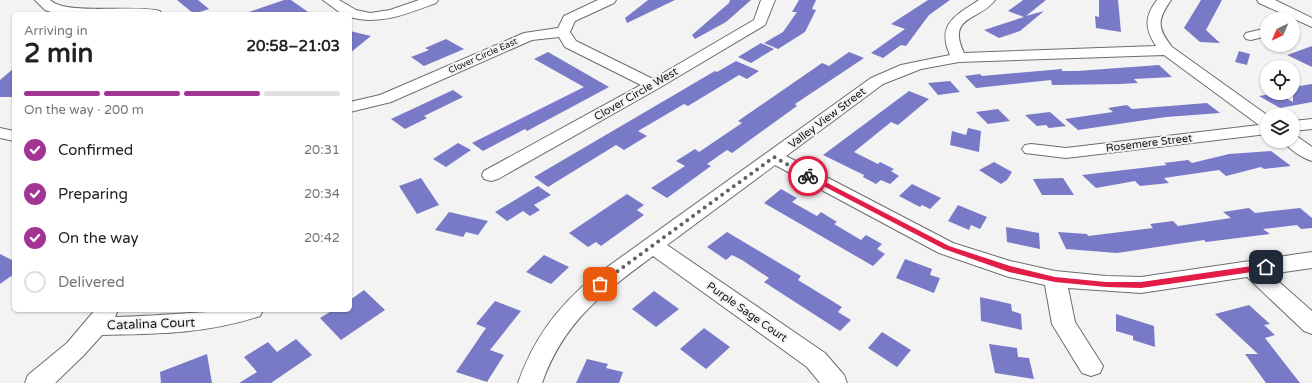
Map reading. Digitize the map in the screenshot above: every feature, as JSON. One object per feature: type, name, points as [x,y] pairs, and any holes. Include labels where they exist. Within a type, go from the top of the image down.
[{"type":"street","points":[[42,0],[54,10],[77,12],[142,12]]},
{"type":"street","points":[[330,0],[349,12]]},
{"type":"street","points":[[352,14],[372,16],[395,14],[431,0]]},
{"type":"street","points":[[609,0],[570,19],[563,32],[570,44],[653,85]]},
{"type":"street","name":"Clover Circle West","points":[[491,175],[653,85],[760,22],[768,0]]},
{"type":"street","points":[[959,58],[951,38],[952,31],[957,24],[988,0]]},
{"type":"street","points":[[1164,0],[1155,9],[1152,18],[1152,26],[1156,36],[1167,50],[1260,118]]},
{"type":"street","points":[[1264,0],[1312,23]]},
{"type":"street","points":[[1300,26],[1312,23]]},
{"type":"street","name":"Clover Circle East","points":[[352,107],[385,99],[529,36],[563,32]]},
{"type":"street","points":[[1251,36],[1260,34]]},
{"type":"street","name":"Valley View Street","points":[[530,383],[544,349],[558,326],[575,305],[600,284],[877,81],[891,74],[930,62],[959,58],[1167,50]]},
{"type":"street","points":[[1300,125],[1312,124]]},
{"type":"street","name":"Rosemere Street","points":[[1031,149],[1066,152],[1260,130]]},
{"type":"street","points":[[0,134],[12,136]]},
{"type":"street","points":[[1300,147],[1312,155]]},
{"type":"street","points":[[774,157],[946,248],[1009,269],[1055,279],[1106,284],[1141,285],[1312,260]]},
{"type":"street","name":"Purple Sage Court","points":[[653,246],[816,360],[835,383]]},
{"type":"street","points":[[1251,269],[1312,325]]},
{"type":"street","points":[[1055,279],[1064,324],[1091,366]]},
{"type":"street","name":"Catalina Court","points":[[102,318],[189,325],[230,317],[246,312]]},
{"type":"street","points":[[37,383],[60,365],[102,318]]},
{"type":"building","points":[[177,0],[198,0],[209,9],[200,12],[192,12]]},
{"type":"building","points":[[284,0],[291,0],[308,12],[249,12]]},
{"type":"building","points":[[648,0],[675,0],[627,23],[625,18]]},
{"type":"building","points":[[730,0],[751,0],[726,22],[695,39],[692,35],[729,3]]},
{"type":"building","points":[[799,0],[816,0],[812,9],[816,10],[805,32],[778,49],[764,43],[783,32],[797,12],[792,12]]},
{"type":"building","points":[[928,0],[950,0],[929,15],[906,46],[901,45],[883,58],[871,53],[905,29],[891,24]]},
{"type":"building","points":[[1023,0],[1046,0],[1026,16],[1044,11],[1020,31],[999,38],[984,30],[1024,17],[1008,11]]},
{"type":"building","points":[[1099,0],[1118,0],[1121,32],[1096,28],[1095,16],[1099,17]]},
{"type":"building","points":[[1201,0],[1222,0],[1206,30],[1220,43],[1200,42],[1184,28]]},
{"type":"building","points":[[352,31],[371,36],[352,51]]},
{"type":"building","points":[[446,39],[464,49],[424,66],[411,57],[429,50],[425,48]]},
{"type":"building","points":[[761,43],[774,49],[751,63],[738,57]]},
{"type":"building","points":[[1312,46],[1312,67],[1287,55],[1300,52],[1300,50]]},
{"type":"building","points":[[1239,51],[1250,54],[1247,65],[1235,62]]},
{"type":"building","points":[[548,52],[609,87],[527,131],[525,129],[483,151],[472,143],[584,87],[534,59]]},
{"type":"building","points":[[849,52],[864,58],[795,104],[797,106],[732,153],[727,150],[707,164],[711,166],[667,198],[651,188],[685,166],[676,161],[695,149],[699,152],[742,123],[738,121],[822,63],[829,66]]},
{"type":"building","points":[[736,61],[759,71],[747,79],[739,75],[688,106],[684,104],[638,131],[647,136],[624,150],[616,145],[548,187],[534,177],[715,71],[717,72]]},
{"type":"building","points":[[1159,65],[1172,77],[1134,79],[1138,83],[1052,85],[1051,80],[976,88],[965,76],[980,74],[982,76],[1062,69],[1062,71],[1077,71]]},
{"type":"building","points":[[12,70],[12,97],[0,97],[0,80]]},
{"type":"building","points":[[950,81],[960,92],[938,95],[928,83]]},
{"type":"building","points":[[1312,84],[1312,102],[1280,108],[1266,100],[1289,100],[1293,102],[1293,100],[1300,100],[1300,86]]},
{"type":"building","points":[[453,90],[463,97],[424,116],[427,118],[405,129],[391,119]]},
{"type":"building","points":[[909,91],[929,99],[898,125],[891,122],[854,152],[878,164],[880,162],[894,169],[891,171],[899,176],[890,184],[881,180],[876,184],[863,177],[864,175],[823,155]]},
{"type":"building","points":[[1207,103],[1220,113],[1166,117],[1078,130],[1065,119],[1113,112],[1108,108],[1127,105],[1132,109]]},
{"type":"building","points":[[998,109],[1010,121],[988,124],[976,112]]},
{"type":"building","points":[[1050,112],[1066,126],[1049,128],[1046,125],[1037,126],[1025,115]]},
{"type":"building","points":[[968,128],[981,131],[979,152],[950,145],[952,131],[966,135]]},
{"type":"building","points":[[458,143],[471,150],[446,167],[433,159]]},
{"type":"building","points":[[1271,151],[1291,166],[1264,169],[1261,167],[1226,176],[1219,170],[1164,178],[1169,183],[1140,186],[1135,181],[1096,188],[1082,175],[1167,165],[1164,163],[1188,160],[1192,163],[1229,154]]},
{"type":"building","points":[[994,162],[1012,172],[1007,180],[1001,184],[979,170]]},
{"type":"building","points":[[421,178],[439,205],[417,214],[399,186]]},
{"type":"building","points":[[1063,178],[1074,195],[1042,195],[1033,179]]},
{"type":"building","points":[[912,184],[941,198],[930,209],[922,205],[920,207],[899,196]]},
{"type":"building","points":[[538,186],[551,195],[534,205],[540,210],[530,216],[523,211],[507,221],[495,212]]},
{"type":"building","points":[[781,189],[797,198],[792,202],[817,216],[821,212],[837,222],[834,224],[861,240],[866,235],[882,244],[877,249],[885,254],[873,266],[764,203]]},
{"type":"building","points":[[627,194],[644,205],[637,210],[644,215],[601,246],[596,242],[588,247],[569,233]]},
{"type":"building","points":[[958,205],[987,217],[980,229],[971,225],[969,230],[948,221]]},
{"type":"building","points":[[1249,208],[1255,213],[1300,208],[1312,218],[1312,228],[1301,229],[1297,225],[1263,229],[1270,234],[1206,242],[1204,240],[1117,253],[1066,249],[1058,232],[1087,234],[1088,236],[1153,228],[1150,224],[1173,221],[1178,226],[1231,218],[1223,212]]},
{"type":"building","points":[[449,212],[488,221],[478,235],[466,232],[463,237],[435,230]]},
{"type":"building","points":[[1006,227],[1039,233],[1040,249],[1007,242]]},
{"type":"building","points":[[727,232],[801,276],[798,280],[842,307],[838,312],[851,320],[840,331],[764,282],[769,278],[742,260],[732,255],[726,260],[707,247]]},
{"type":"building","points":[[0,254],[12,260],[12,275],[0,284]]},
{"type":"building","points":[[544,255],[569,267],[551,284],[526,272]]},
{"type":"building","points":[[905,259],[932,269],[930,275],[940,278],[934,293],[896,278]]},
{"type":"building","points":[[364,290],[385,310],[341,340],[320,318],[330,312],[352,312],[352,299]]},
{"type":"building","points":[[654,291],[679,309],[656,327],[632,309]]},
{"type":"building","points":[[980,297],[1011,304],[1012,311],[1021,314],[1022,330],[981,321]]},
{"type":"building","points":[[495,301],[521,311],[490,350],[504,355],[487,382],[456,372],[486,328],[476,324]]},
{"type":"building","points":[[1249,305],[1270,324],[1264,325],[1275,335],[1265,338],[1300,383],[1266,383],[1245,354],[1258,354],[1215,314]]},
{"type":"building","points":[[1116,314],[1154,326],[1155,347],[1133,340],[1133,336],[1116,331]]},
{"type":"building","points":[[704,328],[730,347],[706,369],[680,349]]},
{"type":"building","points":[[882,332],[911,350],[897,367],[868,348]]},
{"type":"building","points":[[296,339],[312,355],[271,383],[239,383],[257,372],[244,357],[268,342],[277,352]]},
{"type":"building","points":[[989,344],[1017,348],[1018,357],[1029,358],[1034,379],[995,373]]},
{"type":"building","points":[[207,354],[212,383],[161,383],[160,372]]},
{"type":"building","points":[[587,359],[608,364],[606,368],[623,372],[619,383],[576,383]]},
{"type":"way so far","points":[[600,284],[774,157],[808,176]]},
{"type":"route","points":[[808,176],[946,248],[978,260],[1009,269],[1055,279],[1106,284],[1141,285],[1266,267]]}]
